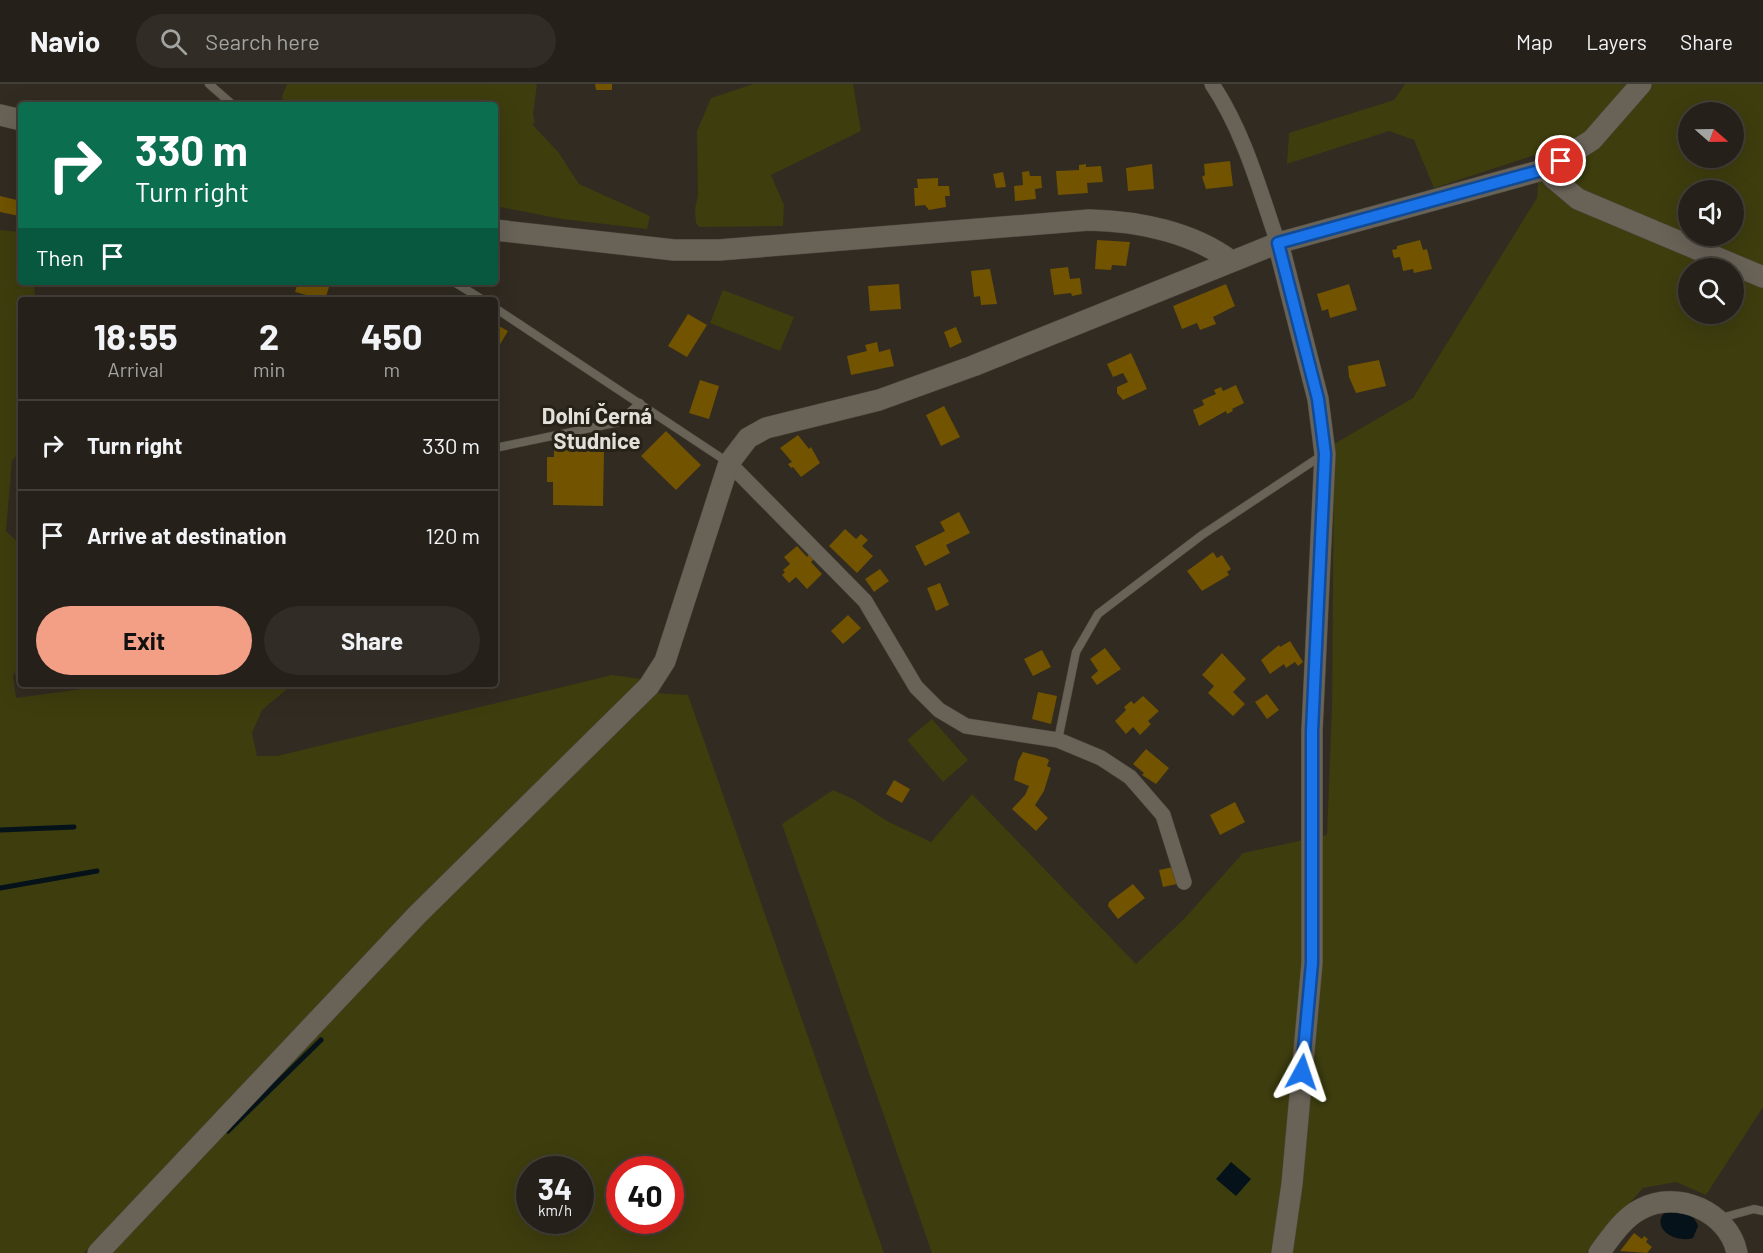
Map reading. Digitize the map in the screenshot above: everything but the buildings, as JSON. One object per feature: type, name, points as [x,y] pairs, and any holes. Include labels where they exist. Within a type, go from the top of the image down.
[{"type":"street","points":[[1212,84],[1228,108],[1249,157],[1278,243],[1318,399],[1325,454],[1312,731],[1312,963],[1292,1184],[1282,1253]]},
{"type":"street","points":[[98,1253],[417,915],[649,686],[665,661],[729,463],[748,438],[766,428],[879,400],[973,366],[1278,243],[1546,169],[1592,140],[1641,84]]},
{"type":"street","points":[[0,115],[18,119]]},
{"type":"street","points":[[1546,169],[1578,199],[1763,277]]},
{"type":"street","points":[[498,230],[653,248],[719,250],[1089,220],[1113,221],[1153,228],[1201,242],[1231,261]]},
{"type":"street","points":[[729,463],[865,601],[916,687],[939,710],[966,726],[1058,740],[1101,758],[1130,777],[1163,815],[1184,882]]},
{"type":"street","points":[[1599,1253],[1618,1228],[1640,1209],[1663,1201],[1695,1204],[1717,1219],[1735,1243],[1737,1253]]},
{"type":"lane","points":[[209,84],[230,102]]},
{"type":"lane","points":[[459,285],[478,297]]},
{"type":"lane","points":[[498,310],[729,463]]},
{"type":"lane","points":[[498,447],[619,422],[640,404]]},
{"type":"lane","points":[[1058,740],[1076,652],[1098,614],[1202,535],[1325,454]]},
{"type":"lane","points":[[1717,1219],[1754,1209],[1763,1210]]},
{"type":"shaded area","points":[[287,84],[537,84],[533,115],[535,123],[532,124],[559,153],[579,184],[650,216],[647,229],[562,219],[498,207],[498,102],[283,102],[282,96]]},
{"type":"shaded area","points":[[753,84],[853,84],[861,131],[771,175],[784,205],[783,226],[699,227],[696,223],[695,209],[698,195],[697,131],[711,98]]},
{"type":"shaded area","points":[[1405,84],[1763,84],[1763,1107],[1706,1195],[1676,1182],[1643,1188],[1586,1253],[932,1253],[782,824],[833,790],[855,800],[887,821],[931,842],[972,794],[1136,964],[1184,919],[1243,853],[1327,835],[1332,708],[1334,444],[1413,398],[1537,198],[1541,153],[1434,188],[1414,140],[1389,131],[1287,164],[1289,133],[1394,100]]},
{"type":"shaded area","points":[[0,230],[18,232],[18,285],[34,285],[35,297],[18,297],[18,454],[12,461],[6,531],[18,542],[18,668],[13,675],[16,698],[96,687],[159,689],[168,687],[289,687],[262,710],[252,733],[257,756],[277,756],[612,675],[642,679],[236,1093],[84,1253],[0,1253]]},
{"type":"shaded area","points":[[723,290],[794,317],[780,351],[710,323]]},
{"type":"shaded area","points":[[656,693],[688,695],[884,1253],[112,1253],[424,922]]},
{"type":"shaded area","points":[[932,719],[968,760],[943,782],[907,740]]},
{"type":"shaded area","points":[[1231,1162],[1251,1179],[1236,1196],[1216,1179]]},
{"type":"shaded area","points":[[1668,1209],[1682,1211],[1693,1217],[1698,1226],[1693,1238],[1679,1239],[1662,1228],[1662,1216]]},
{"type":"waterway","points":[[0,830],[74,827]]},
{"type":"waterway","points":[[0,888],[97,871]]},
{"type":"waterway","points":[[228,1131],[321,1040]]},
{"type":"district","name":"Dolní Černá Studnice","points":[[597,428]]},
{"type":"route","points":[[1302,1072],[1312,963],[1312,731],[1325,454],[1318,399],[1278,243],[1375,214],[1546,169],[1561,161]]}]
